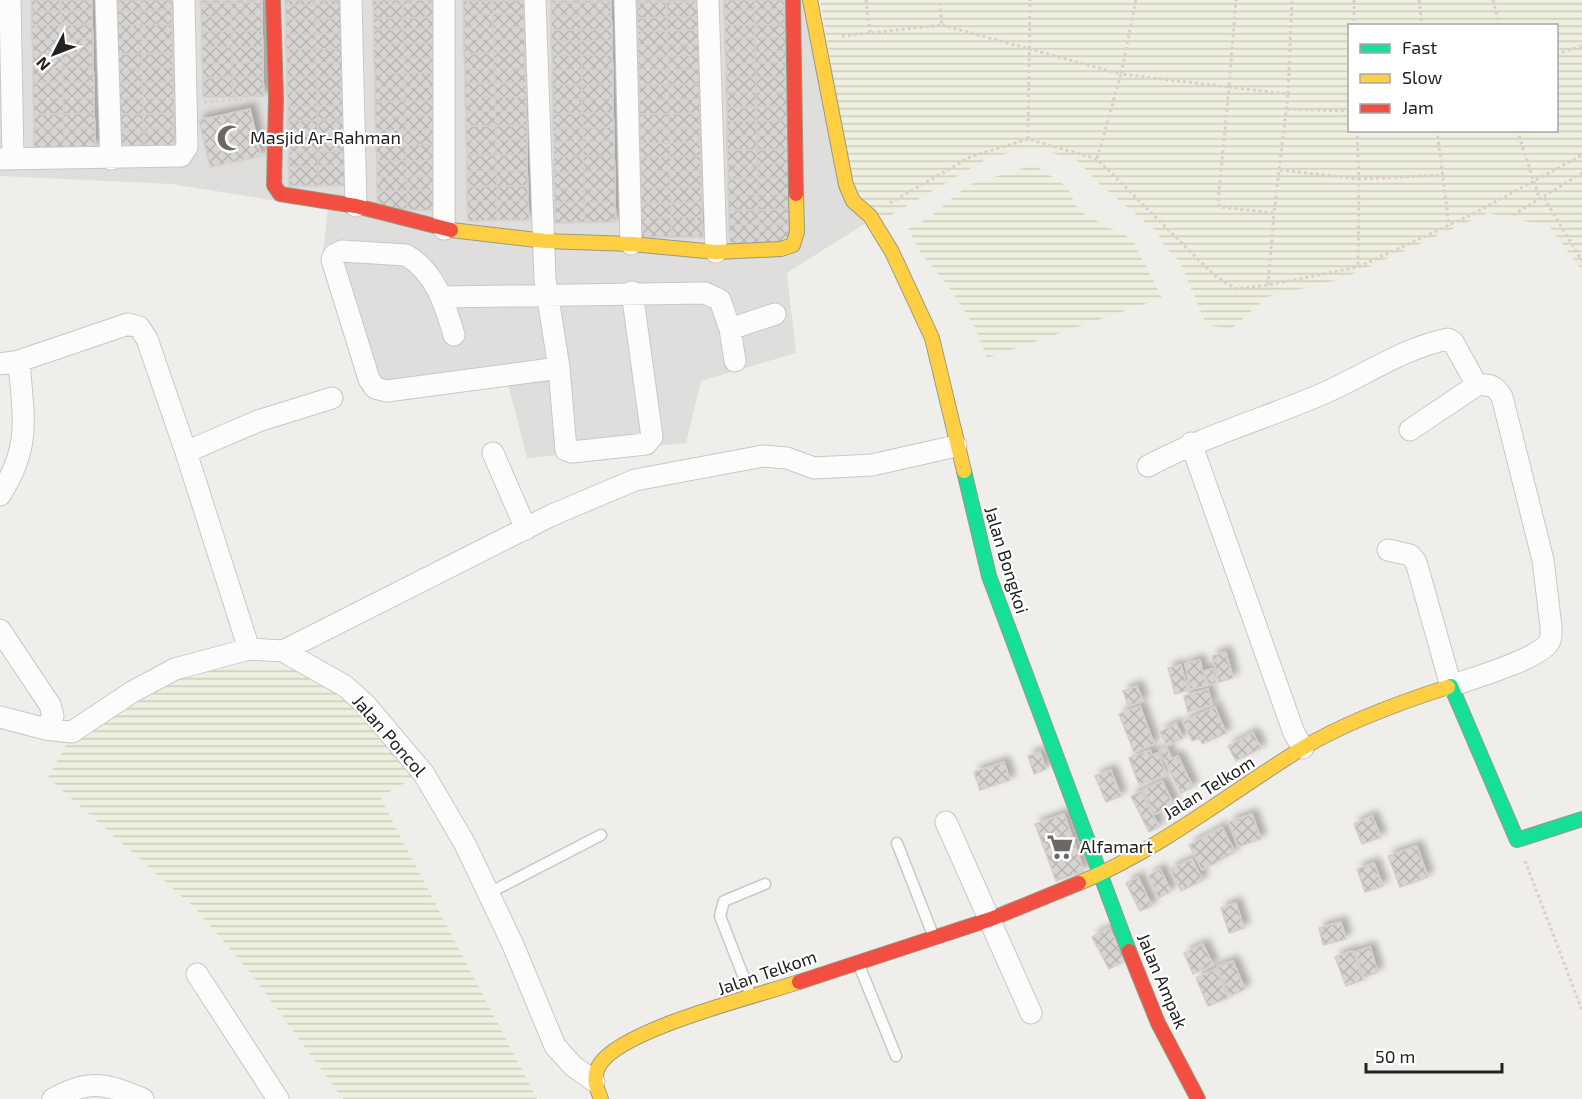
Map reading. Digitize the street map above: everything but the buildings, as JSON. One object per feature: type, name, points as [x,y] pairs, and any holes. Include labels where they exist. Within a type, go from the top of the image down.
[{"type":"street","points":[[10,0],[6,159],[181,156],[187,147],[184,0]]},
{"type":"street","points":[[106,0],[111,159]]},
{"type":"street","points":[[273,0],[276,189],[280,194],[356,206],[444,229],[545,246],[631,244],[716,252],[781,249],[794,244],[797,232],[793,0]]},
{"type":"street","points":[[351,0],[356,206]]},
{"type":"street","points":[[444,0],[444,229]]},
{"type":"street","points":[[535,0],[547,287],[559,368],[566,450],[572,452],[649,442],[652,437],[632,292]]},
{"type":"street","points":[[625,0],[631,244]]},
{"type":"street","points":[[708,0],[716,252]]},
{"type":"street","name":"Jalan Bongkoi","points":[[810,0],[846,185],[853,201],[870,216],[892,252],[932,338],[956,446],[989,576],[1101,874]]},
{"type":"street","points":[[454,335],[443,297],[423,267],[406,255],[342,251],[334,255],[332,260],[369,379],[375,388],[387,391],[559,368]]},
{"type":"street","points":[[443,297],[547,287],[714,295],[720,300],[730,329],[735,361]]},
{"type":"street","points":[[730,329],[775,314]]},
{"type":"street","points":[[0,495],[16,467],[24,441],[10,363],[128,324],[139,327],[147,339],[186,452],[249,649]]},
{"type":"street","points":[[1148,466],[1191,443],[1322,394],[1402,353],[1432,342],[1448,339],[1453,342],[1477,385]]},
{"type":"street","points":[[1410,430],[1477,385],[1488,384],[1497,388],[1502,397],[1543,560],[1552,637],[1548,645],[1515,663],[1451,687]]},
{"type":"street","points":[[186,452],[258,421],[332,398]]},
{"type":"street","points":[[1191,443],[1294,733],[1303,748]]},
{"type":"street","points":[[283,651],[552,515],[635,480],[763,456],[787,458],[814,468],[872,465],[956,446]]},
{"type":"street","points":[[493,453],[526,529]]},
{"type":"street","points":[[1388,550],[1410,555],[1416,562],[1451,687],[1517,840],[1582,819]]},
{"type":"street","points":[[0,630],[50,705],[53,716],[46,729]]},
{"type":"street","name":"Jalan Poncol","points":[[0,717],[46,729],[72,732],[132,692],[175,669],[249,649],[283,651],[345,686],[365,704],[424,774],[465,844],[489,893],[555,1046],[597,1090]]},
{"type":"street","name":"Jalan Telkom","points":[[597,1090],[598,1068],[607,1056],[654,1030],[991,919],[1101,874],[1208,812],[1303,748],[1404,701],[1451,687]]},
{"type":"street","points":[[946,822],[1031,1013]]},
{"type":"street","name":"Jalan Ampak","points":[[1101,874],[1158,1023],[1198,1099]]},
{"type":"street","points":[[197,974],[273,1097]]},
{"type":"street","points":[[53,1099],[85,1084],[107,1085],[143,1099]]},
{"type":"lane","points":[[489,893],[602,835]]},
{"type":"lane","points":[[897,843],[934,936]]},
{"type":"lane","points":[[751,998],[720,916],[720,907],[724,901],[765,884]]},
{"type":"lane","points":[[858,962],[896,1056]]},
{"type":"path","points":[[866,0],[870,32]]},
{"type":"path","points":[[939,0],[942,25]]},
{"type":"path","points":[[1028,139],[1030,0]]},
{"type":"path","points":[[1097,159],[1120,74],[1136,0]]},
{"type":"path","points":[[1236,0],[1217,201],[1220,207],[1274,213]]},
{"type":"path","points":[[1268,285],[1287,109],[1292,0]]},
{"type":"path","points":[[1354,0],[1354,24]]},
{"type":"path","points":[[1419,0],[1422,24]]},
{"type":"path","points":[[1493,0],[1499,24]]},
{"type":"path","points":[[818,38],[942,25],[1120,74],[1288,94]]},
{"type":"path","points":[[1558,54],[1582,46]]},
{"type":"path","points":[[187,102],[276,98]]},
{"type":"path","points":[[1287,109],[1348,111]]},
{"type":"path","points":[[1358,132],[1358,267]]},
{"type":"path","points":[[1437,132],[1449,226]]},
{"type":"path","points":[[1518,132],[1542,199],[1582,261]]},
{"type":"path","points":[[870,216],[918,185],[970,157],[1028,139],[1097,159],[1214,275],[1236,289],[1358,267],[1449,226],[1582,155]]},
{"type":"path","points":[[1280,171],[1359,179],[1443,175]]},
{"type":"path","points":[[1513,215],[1582,173]]},
{"type":"path","points":[[1517,840],[1582,1010]]},
{"type":"shaded area","points":[[0,0],[806,0],[864,224],[787,273],[796,353],[701,381],[686,443],[527,458],[505,372],[365,383],[323,252],[328,209],[171,184],[0,176]]},
{"type":"green space","points":[[820,0],[1582,0],[1582,271],[1549,226],[1488,213],[1342,279],[1267,297],[1230,330],[1206,324],[1180,262],[1165,247],[1157,232],[1096,181],[1078,161],[1034,147],[988,158],[878,223],[850,178]]},
{"type":"green space","points":[[1034,165],[1067,187],[1076,206],[1087,216],[1132,239],[1162,298],[987,358],[975,327],[946,283],[921,254],[908,229],[930,217],[968,185]]},
{"type":"green space","points":[[218,667],[289,667],[347,697],[415,777],[380,797],[537,1099],[343,1099],[252,975],[196,909],[48,778],[67,743],[156,680]]},
{"type":"traffic: fast","points":[[964,471],[989,576],[1129,951]]},
{"type":"traffic: fast","points":[[1448,687],[1451,686],[1517,840],[1582,819]]},
{"type":"traffic: slow","points":[[810,0],[846,185],[853,201],[870,216],[892,252],[932,338],[964,471]]},
{"type":"traffic: slow","points":[[451,230],[545,241],[631,244],[716,252],[781,249],[793,245],[797,232],[796,194]]},
{"type":"traffic: slow","points":[[1079,883],[1109,870],[1165,838],[1318,739],[1373,714],[1448,687]]},
{"type":"traffic: slow","points":[[601,1099],[595,1077],[600,1064],[613,1051],[662,1026],[799,982]]},
{"type":"traffic: jam","points":[[273,0],[276,98],[274,185],[280,194],[356,206],[451,230]]},
{"type":"traffic: jam","points":[[793,0],[796,194]]},
{"type":"traffic: jam","points":[[799,982],[991,919],[1079,883]]},
{"type":"traffic: jam","points":[[1129,951],[1158,1023],[1198,1099]]},
{"type":"place","name":"Masjid Ar-Rahman","points":[[230,138]]},
{"type":"place","name":"Alfamart","points":[[1060,847]]}]
